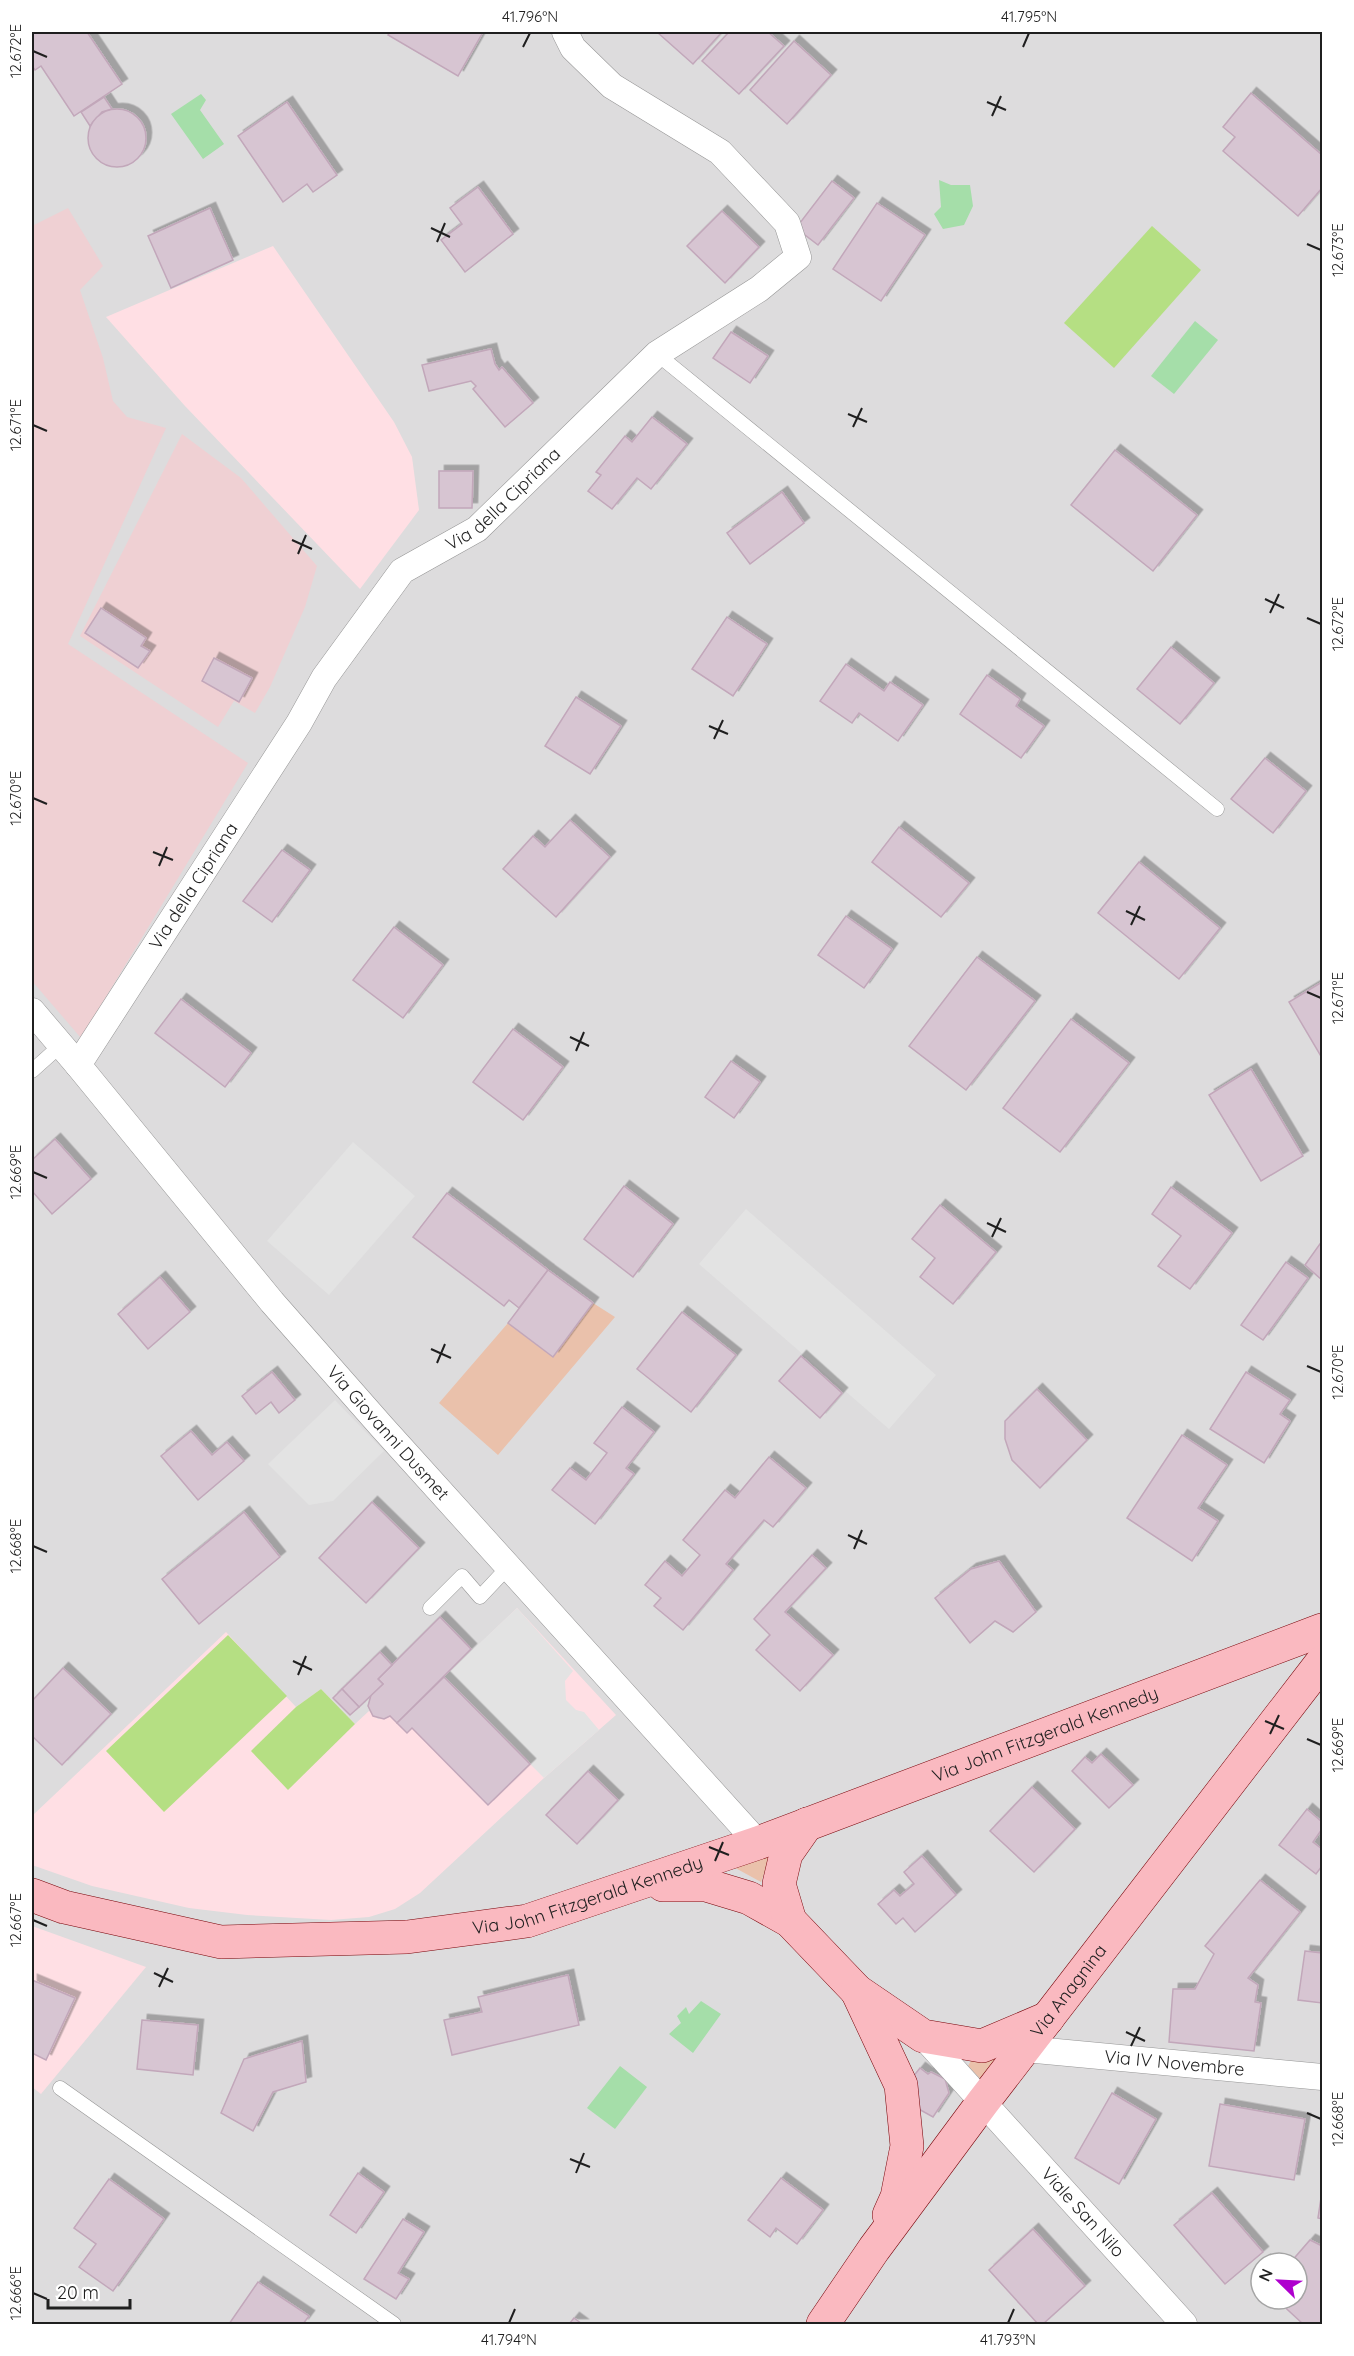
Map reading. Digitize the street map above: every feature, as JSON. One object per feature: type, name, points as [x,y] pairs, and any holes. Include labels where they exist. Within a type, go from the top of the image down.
[{"type":"main road","name":"Via John Fitzgerald Kennedy","points":[[32,1895],[64,1907],[221,1942],[407,1937],[527,1921],[758,1843],[1323,1630]]},
{"type":"main road","points":[[1267,1651],[1277,1655],[1291,1668],[1294,1678],[1290,1704]]},
{"type":"main road","name":"Via Anagnina","points":[[824,2325],[874,2249],[983,2102],[1323,1662]]},
{"type":"main road","points":[[790,1921],[779,1884],[786,1854],[807,1824]]},
{"type":"main road","points":[[636,1886],[706,1885],[749,1898],[790,1921],[857,1991],[923,2036],[982,2046],[1050,2017]]},
{"type":"main road","points":[[857,1991],[901,2085],[907,2146],[897,2197],[874,2249]]},
{"type":"street","name":"Via della Cipriana","points":[[78,1065],[294,731],[324,678],[402,571],[477,530],[657,354],[759,289],[798,257],[787,222],[720,152],[612,86],[573,48],[565,32]]},
{"type":"street","name":"Via Giovanni Dusmet","points":[[32,1011],[272,1302],[758,1843]]},
{"type":"street","name":"Viale San Nilo","points":[[923,2036],[1184,2325]]},
{"type":"street","name":"Via IV Novembre","points":[[1025,2049],[1323,2077]]},
{"type":"lane","points":[[657,354],[1217,809]]},
{"type":"lane","points":[[32,1071],[61,1045]]},
{"type":"lane","points":[[430,1608],[462,1576],[480,1597],[509,1566]]},
{"type":"lane","points":[[60,2088],[394,2325]]},
{"type":"shaded area","points":[[32,32],[1322,32],[1322,2324],[32,2324]]},
{"type":"shaded area","points":[[201,94],[206,100],[200,110],[224,144],[203,159],[171,114]]},
{"type":"shaded area","points":[[939,180],[951,185],[970,185],[973,206],[964,225],[943,229],[934,214],[941,207]]},
{"type":"shaded area","points":[[68,208],[103,266],[80,290],[103,358],[113,401],[127,417],[166,428],[68,644],[248,763],[81,1038],[32,981],[32,226]]},
{"type":"shaded area","points":[[1152,226],[1201,270],[1114,368],[1064,323]]},
{"type":"shaded area","points":[[273,246],[394,422],[412,457],[419,510],[360,589],[185,406],[106,317]]},
{"type":"shaded area","points":[[1195,321],[1218,340],[1174,394],[1151,376]]},
{"type":"shaded area","points":[[182,434],[241,478],[317,566],[305,607],[270,687],[255,713],[234,701],[218,727],[80,636]]},
{"type":"shaded area","points":[[353,1142],[415,1196],[329,1295],[267,1241]]},
{"type":"shaded area","points":[[746,1209],[936,1375],[889,1429],[699,1264]]},
{"type":"shaded area","points":[[593,1303],[615,1317],[498,1455],[439,1403],[508,1323],[553,1357]]},
{"type":"shaded area","points":[[335,1400],[384,1451],[333,1501],[309,1505],[268,1464]]},
{"type":"shaded area","points":[[517,1608],[616,1715],[420,1893],[395,1909],[369,1917],[331,1920],[247,1915],[189,1908],[92,1886],[32,1865],[32,1816],[226,1632],[296,1707],[321,1689],[355,1724],[369,1711],[378,1719],[390,1716],[397,1723]]},
{"type":"shaded area","points":[[517,1608],[573,1671],[565,1681],[566,1700],[576,1710],[584,1712],[599,1730],[544,1778],[444,1677]]},
{"type":"shaded area","points":[[228,1635],[287,1696],[164,1812],[106,1751]]},
{"type":"shaded area","points":[[321,1689],[355,1724],[288,1790],[251,1751],[296,1707]]},
{"type":"shaded area","points":[[777,1836],[761,1882],[717,1858]]},
{"type":"shaded area","points":[[32,1926],[146,1967],[41,2094],[32,2087]]},
{"type":"shaded area","points":[[701,2001],[721,2014],[693,2053],[669,2034],[681,2023],[677,2016],[686,2007],[689,2014]]},
{"type":"shaded area","points":[[1003,2057],[986,2085],[968,2066],[972,2059]]},
{"type":"shaded area","points":[[620,2066],[647,2087],[615,2129],[587,2108]]},
{"type":"building","points":[[32,32],[87,32],[122,84],[74,116],[41,66],[35,70],[32,66]]},
{"type":"building","points":[[390,32],[483,32],[458,76],[388,35]]},
{"type":"building","points":[[657,32],[722,32],[693,64]]},
{"type":"building","points":[[729,32],[768,32],[784,46],[739,94],[702,61]]},
{"type":"building","points":[[794,41],[831,75],[787,124],[750,90]]},
{"type":"building","points":[[1251,93],[1322,155],[1322,188],[1298,216],[1223,151],[1235,137],[1223,127]]},
{"type":"building","points":[[104,97],[112,109],[102,112],[90,126],[81,112]]},
{"type":"building","points":[[287,102],[337,175],[313,192],[307,184],[283,202],[238,136]]},
{"type":"building","points":[[111,109],[123,109],[138,117],[146,132],[146,144],[138,159],[123,167],[111,167],[96,159],[88,144],[88,132],[96,117]]},
{"type":"building","points":[[832,181],[854,198],[818,245],[796,228]]},
{"type":"building","points":[[478,187],[513,234],[465,272],[441,240],[462,224],[450,208]]},
{"type":"building","points":[[877,203],[925,235],[881,301],[833,269]]},
{"type":"building","points":[[210,208],[233,260],[171,288],[148,236]]},
{"type":"building","points":[[722,211],[759,247],[725,283],[687,246]]},
{"type":"building","points":[[731,332],[768,356],[750,383],[713,358]]},
{"type":"building","points":[[491,349],[499,370],[502,367],[533,403],[505,427],[473,389],[476,386],[471,381],[429,391],[422,365]]},
{"type":"building","points":[[652,417],[687,444],[651,489],[637,478],[612,509],[588,491],[601,475],[596,472],[625,436],[632,442]]},
{"type":"building","points":[[1115,450],[1197,515],[1153,571],[1071,505]]},
{"type":"building","points":[[439,471],[473,471],[472,508],[439,508]]},
{"type":"building","points":[[782,492],[804,523],[750,564],[727,533]]},
{"type":"building","points":[[101,608],[146,638],[141,646],[150,651],[138,668],[85,633]]},
{"type":"building","points":[[727,617],[767,644],[733,696],[692,669]]},
{"type":"building","points":[[1171,647],[1214,683],[1180,724],[1137,689]]},
{"type":"building","points":[[214,658],[252,678],[239,702],[202,681]]},
{"type":"building","points":[[846,664],[884,691],[890,682],[923,705],[898,741],[859,713],[852,723],[820,701]]},
{"type":"building","points":[[987,675],[1020,699],[1016,706],[1044,726],[1021,758],[960,714]]},
{"type":"building","points":[[576,697],[621,726],[590,774],[545,746]]},
{"type":"building","points":[[1265,758],[1306,791],[1273,833],[1231,799]]},
{"type":"building","points":[[570,820],[610,857],[556,917],[503,869],[533,836],[545,847]]},
{"type":"building","points":[[899,827],[969,883],[941,917],[872,862]]},
{"type":"building","points":[[282,850],[310,870],[272,922],[243,901]]},
{"type":"building","points":[[1139,862],[1220,928],[1179,979],[1098,913]]},
{"type":"building","points":[[846,916],[892,949],[864,988],[818,955]]},
{"type":"building","points":[[394,927],[443,965],[403,1018],[353,980]]},
{"type":"building","points":[[977,957],[1035,1001],[966,1090],[909,1046]]},
{"type":"building","points":[[1322,982],[1322,1058],[1289,1002]]},
{"type":"building","points":[[181,999],[251,1053],[225,1087],[155,1033]]},
{"type":"building","points":[[1071,1019],[1129,1063],[1060,1152],[1003,1108]]},
{"type":"building","points":[[513,1029],[563,1067],[523,1120],[473,1082]]},
{"type":"building","points":[[731,1061],[760,1082],[734,1118],[705,1097]]},
{"type":"building","points":[[1251,1069],[1303,1156],[1261,1181],[1209,1095]]},
{"type":"building","points":[[55,1139],[91,1179],[52,1214],[32,1191],[32,1160]]},
{"type":"building","points":[[624,1186],[673,1224],[633,1277],[584,1239]]},
{"type":"building","points":[[1171,1187],[1232,1233],[1190,1289],[1158,1266],[1181,1236],[1152,1214]]},
{"type":"building","points":[[447,1193],[548,1270],[519,1308],[509,1300],[504,1306],[413,1237]]},
{"type":"building","points":[[940,1205],[996,1252],[953,1304],[920,1277],[935,1258],[912,1239]]},
{"type":"building","points":[[1322,1241],[1322,1280],[1305,1265]]},
{"type":"building","points":[[1286,1262],[1308,1278],[1263,1340],[1241,1325]]},
{"type":"building","points":[[548,1270],[593,1303],[553,1357],[508,1323]]},
{"type":"building","points":[[160,1277],[190,1312],[148,1349],[118,1314]]},
{"type":"building","points":[[682,1312],[736,1355],[691,1412],[637,1369]]},
{"type":"building","points":[[801,1356],[842,1393],[820,1418],[779,1381]]},
{"type":"building","points":[[272,1372],[295,1400],[279,1413],[271,1402],[256,1414],[242,1396]]},
{"type":"building","points":[[1246,1372],[1290,1400],[1280,1414],[1290,1421],[1264,1463],[1210,1429]]},
{"type":"building","points":[[1037,1389],[1087,1440],[1040,1488],[1012,1460],[1005,1439],[1005,1421]]},
{"type":"building","points":[[622,1407],[654,1432],[626,1468],[634,1474],[595,1524],[552,1490],[570,1468],[586,1480],[607,1453],[594,1443]]},
{"type":"building","points":[[191,1431],[212,1455],[227,1442],[244,1461],[198,1500],[161,1456]]},
{"type":"building","points":[[1182,1435],[1227,1465],[1198,1508],[1218,1521],[1192,1561],[1127,1518]]},
{"type":"building","points":[[769,1457],[806,1488],[773,1527],[764,1520],[726,1564],[733,1570],[683,1630],[654,1606],[661,1598],[645,1585],[665,1561],[682,1576],[700,1555],[683,1540],[725,1490],[735,1498]]},
{"type":"building","points":[[372,1502],[419,1548],[366,1603],[319,1558]]},
{"type":"building","points":[[244,1512],[280,1557],[199,1624],[162,1579]]},
{"type":"building","points":[[812,1555],[826,1568],[785,1612],[833,1655],[800,1691],[756,1650],[770,1635],[754,1619]]},
{"type":"building","points":[[999,1561],[1036,1612],[1013,1632],[995,1621],[970,1643],[935,1598],[971,1569]]},
{"type":"building","points":[[440,1617],[471,1649],[397,1723],[390,1716],[384,1719],[373,1716],[368,1706],[371,1695],[383,1684],[378,1679]]},
{"type":"building","points":[[380,1652],[392,1665],[378,1679],[383,1684],[359,1707],[342,1689]]},
{"type":"building","points":[[63,1668],[111,1714],[62,1765],[32,1736],[32,1701]]},
{"type":"building","points":[[444,1677],[530,1764],[488,1805],[412,1728],[407,1733],[397,1723]]},
{"type":"building","points":[[342,1689],[359,1707],[350,1715],[333,1698]]},
{"type":"building","points":[[1101,1754],[1133,1785],[1109,1808],[1072,1771],[1085,1757],[1092,1763]]},
{"type":"building","points":[[588,1771],[618,1800],[577,1844],[546,1815]]},
{"type":"building","points":[[1032,1787],[1075,1829],[1034,1872],[990,1831]]},
{"type":"building","points":[[1307,1809],[1322,1822],[1322,1829],[1313,1842],[1322,1849],[1322,1866],[1316,1874],[1279,1845]]},
{"type":"building","points":[[922,1856],[956,1895],[915,1932],[903,1918],[896,1924],[878,1904],[894,1890],[900,1896],[914,1884],[904,1872]]},
{"type":"building","points":[[1260,1880],[1300,1912],[1248,1978],[1258,1985],[1255,2002],[1261,2003],[1254,2051],[1169,2042],[1173,1989],[1195,1989],[1214,1954],[1205,1946]]},
{"type":"building","points":[[1305,1951],[1322,1953],[1322,2003],[1298,2000]]},
{"type":"building","points":[[568,1975],[579,2025],[452,2055],[444,2020],[482,2012],[478,1997]]},
{"type":"building","points":[[32,1980],[75,1998],[46,2060],[32,2053]]},
{"type":"building","points":[[142,2020],[198,2025],[193,2075],[137,2069]]},
{"type":"building","points":[[302,2041],[306,2082],[273,2092],[253,2131],[221,2113],[244,2059]]},
{"type":"building","points":[[920,2068],[928,2074],[931,2072],[945,2079],[949,2093],[933,2117],[915,2107],[908,2083]]},
{"type":"building","points":[[1112,2093],[1156,2119],[1119,2184],[1075,2158]]},
{"type":"building","points":[[1220,2104],[1305,2119],[1294,2180],[1209,2166]]},
{"type":"building","points":[[358,2173],[384,2192],[356,2233],[330,2215]]},
{"type":"building","points":[[781,2178],[823,2210],[797,2244],[776,2228],[770,2237],[748,2220]]},
{"type":"building","points":[[109,2179],[164,2219],[113,2291],[79,2267],[96,2244],[74,2228]]},
{"type":"building","points":[[1322,2191],[1322,2219],[1318,2218]]},
{"type":"building","points":[[1212,2193],[1262,2251],[1249,2251],[1249,2264],[1225,2284],[1174,2225]]},
{"type":"building","points":[[403,2219],[424,2232],[398,2273],[409,2279],[396,2299],[364,2279]]},
{"type":"building","points":[[1033,2229],[1085,2286],[1043,2324],[1038,2324],[989,2270]]},
{"type":"building","points":[[1310,2240],[1322,2246],[1322,2324],[1303,2324],[1289,2311],[1309,2311],[1309,2251],[1300,2251]]},
{"type":"building","points":[[258,2282],[309,2316],[303,2324],[229,2324]]},
{"type":"building","points":[[574,2318],[582,2324],[569,2324]]}]
